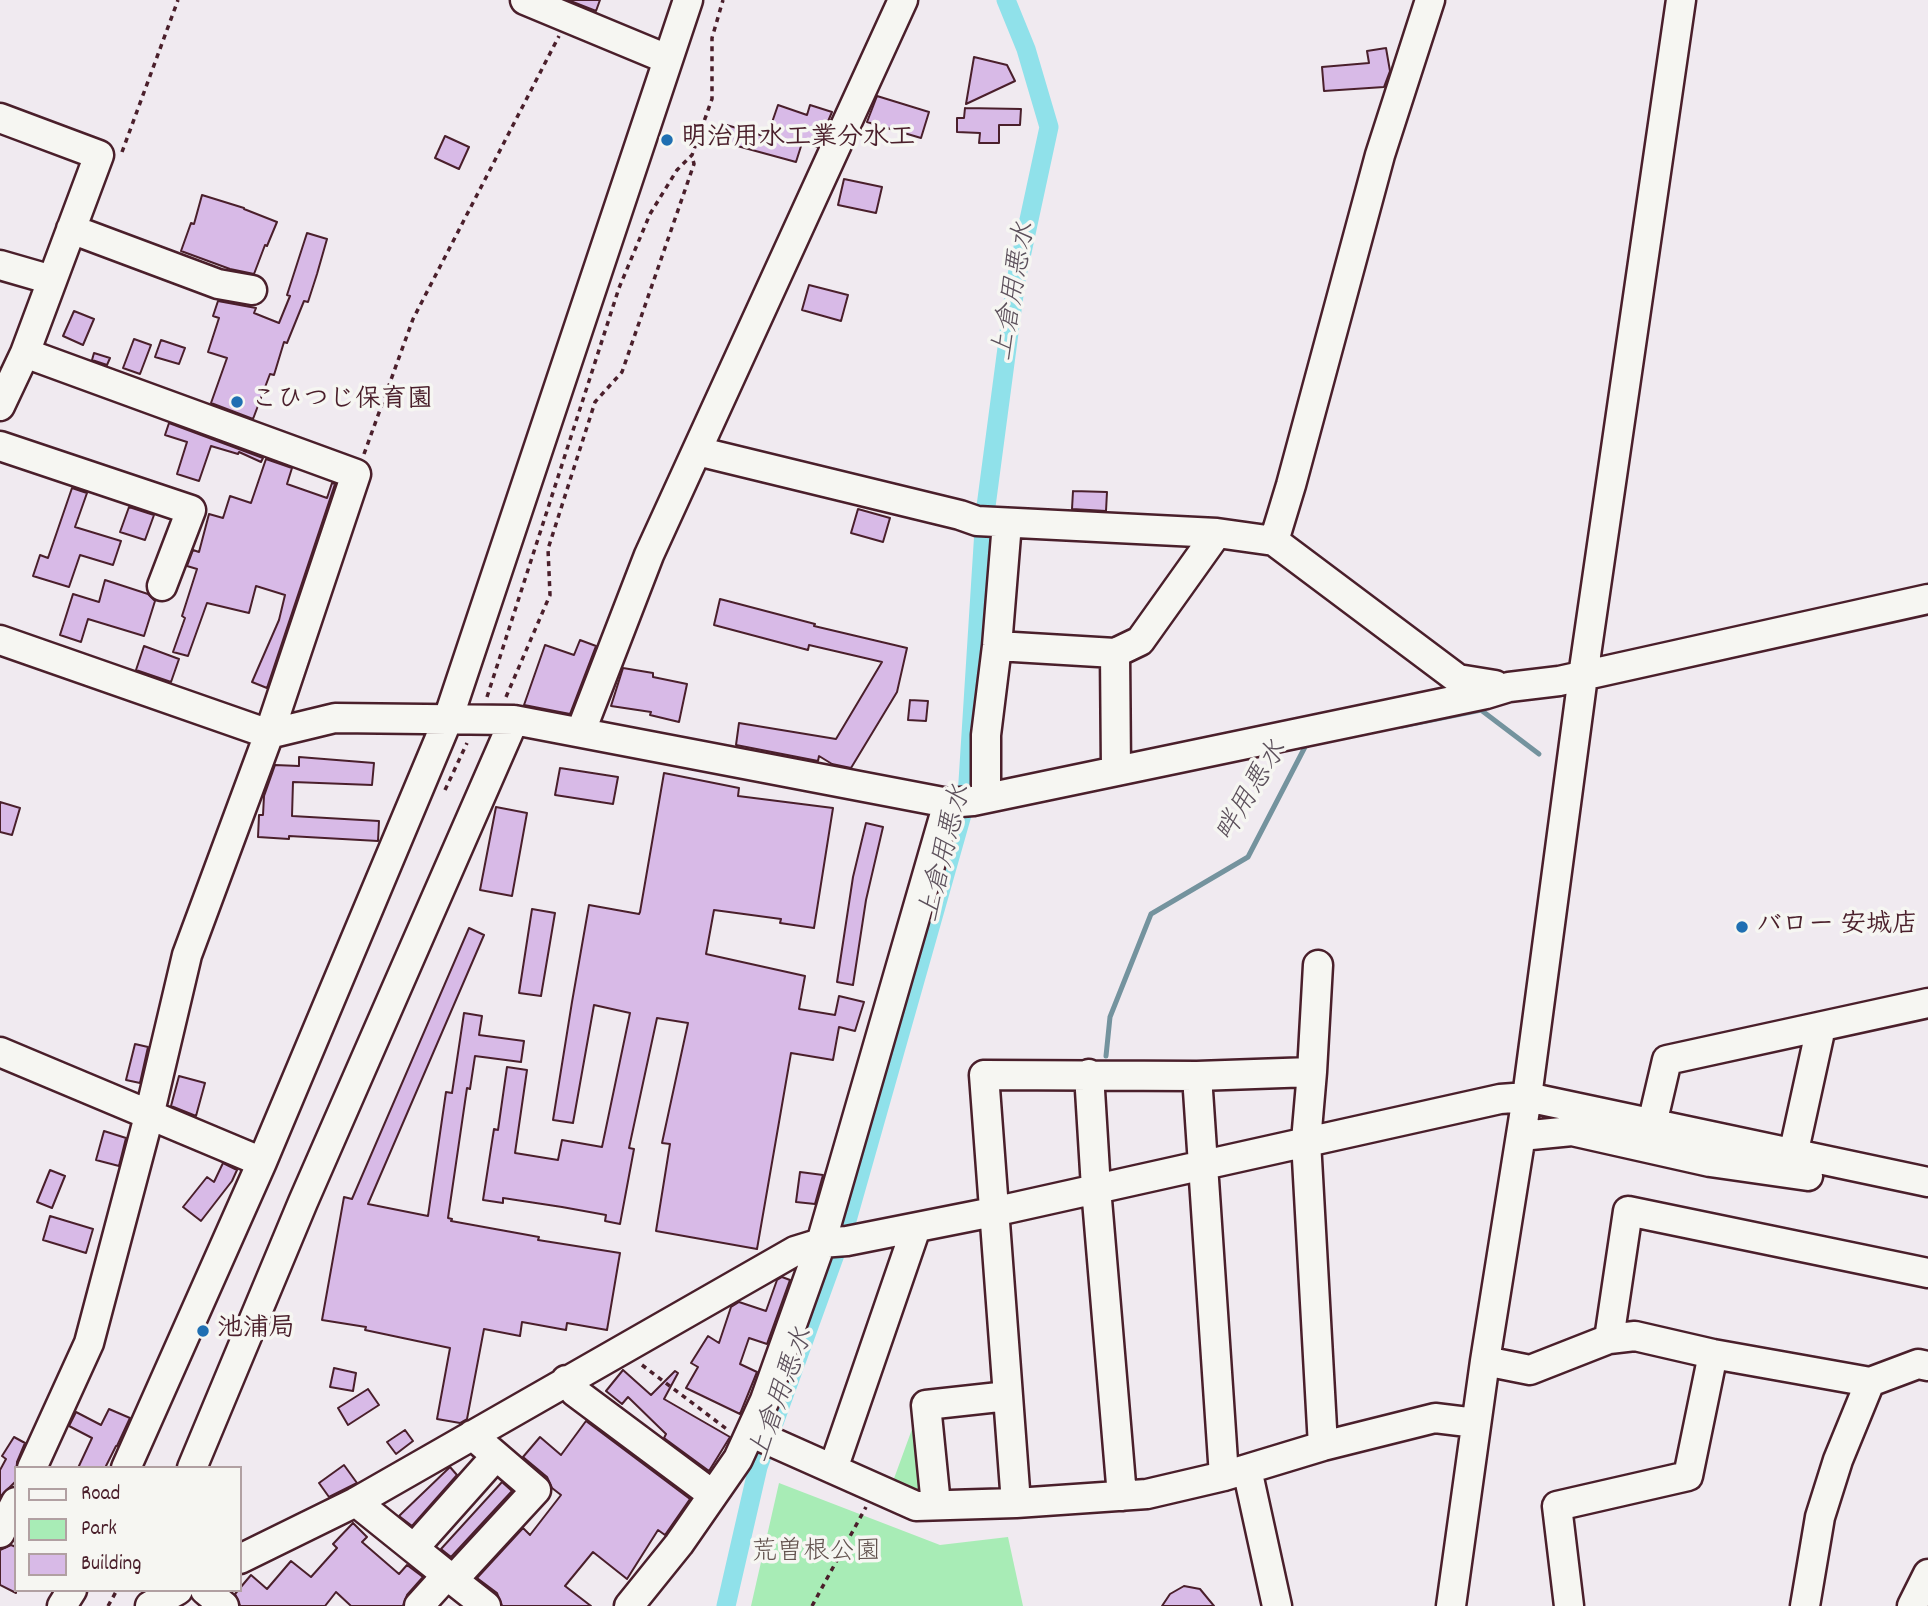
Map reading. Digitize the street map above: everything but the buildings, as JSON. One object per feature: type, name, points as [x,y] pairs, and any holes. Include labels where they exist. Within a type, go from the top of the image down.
[{"type":"street","points":[[525,0],[667,59]]},
{"type":"street","points":[[127,1466],[262,1161],[448,719],[688,0]]},
{"type":"street","points":[[581,731],[649,555],[903,0]]},
{"type":"street","points":[[1274,541],[1380,155],[1430,0]]},
{"type":"street","points":[[1451,1606],[1485,1361],[1527,1097],[1583,676],[1681,0]]},
{"type":"street","points":[[0,118],[99,155],[25,353],[0,406]]},
{"type":"street","points":[[71,229],[218,284],[252,290]]},
{"type":"street","points":[[0,265],[52,281]]},
{"type":"street","points":[[25,353],[356,474],[269,734],[187,955],[149,1116],[89,1343],[33,1466]]},
{"type":"street","points":[[0,446],[191,510],[162,586]]},
{"type":"street","points":[[697,451],[993,522],[1217,534],[1274,541],[1458,679],[1489,693]]},
{"type":"street","points":[[629,1606],[679,1544],[750,1437],[834,1242],[969,801],[986,735],[997,646],[993,522]]},
{"type":"street","points":[[997,646],[1115,653],[1140,641],[1217,534]]},
{"type":"street","points":[[0,640],[269,734],[335,718],[514,720],[969,801],[1583,676],[1928,599]]},
{"type":"street","points":[[1115,653],[1116,770]]},
{"type":"street","points":[[193,1466],[303,1202],[514,720]]},
{"type":"street","points":[[1318,965],[1306,1141],[1324,1446]]},
{"type":"street","points":[[1652,1124],[1667,1060],[1928,1003]]},
{"type":"street","points":[[1793,1155],[1821,1027]]},
{"type":"street","points":[[0,1052],[262,1161]]},
{"type":"street","points":[[1016,1503],[984,1075],[1197,1076],[1312,1072]]},
{"type":"street","points":[[1089,1074],[1122,1496]]},
{"type":"street","points":[[1197,1076],[1203,1167],[1236,1472],[1277,1606]]},
{"type":"street","points":[[242,1558],[356,1502],[795,1251],[834,1242],[916,1228],[1203,1167],[1306,1141],[1500,1099],[1527,1097],[1928,1182]]},
{"type":"street","points":[[1521,1136],[1572,1131],[1710,1162],[1800,1174],[1928,1201]]},
{"type":"street","points":[[1609,1339],[1628,1211],[1928,1273]]},
{"type":"street","points":[[833,1469],[916,1228]]},
{"type":"street","points":[[1485,1361],[1530,1370],[1609,1339],[1634,1336],[1713,1354],[1870,1382],[1917,1363],[1928,1366]]},
{"type":"street","points":[[1569,1606],[1557,1506],[1688,1476],[1713,1354]]},
{"type":"street","points":[[566,1380],[575,1392],[713,1495]]},
{"type":"street","points":[[1805,1606],[1820,1517],[1838,1460],[1870,1382]]},
{"type":"street","points":[[936,1505],[926,1405],[1008,1396]]},
{"type":"street","points":[[750,1437],[780,1444],[916,1506],[1016,1503],[1147,1494],[1435,1418],[1476,1423]]},
{"type":"street","points":[[419,1606],[536,1490],[472,1435]]},
{"type":"street","points":[[414,1548],[496,1456]]},
{"type":"street","points":[[356,1502],[486,1606]]},
{"type":"street","points":[[1912,1606],[1928,1574]]},
{"type":"street","points":[[150,1606],[174,1592]]},
{"type":"street","points":[[207,1592],[224,1606]]},
{"type":"path","points":[[99,155],[121,153],[178,0]]},
{"type":"path","points":[[356,474],[414,319],[568,19]]},
{"type":"path","points":[[621,1349],[728,1431],[750,1437]]},
{"type":"path","points":[[812,1606],[876,1489]]},
{"type":"green space","points":[[919,1410],[931,1498],[892,1484]]},
{"type":"green space","name":"荒曽根公園","points":[[779,1483],[940,1545],[1008,1537],[1023,1606],[751,1606]]},
{"type":"waterway","name":"上倉用悪水","points":[[726,1606],[758,1467],[846,1224],[967,797],[985,514],[1016,280],[1049,127],[1026,49],[1006,0]]},
{"type":"waterway","name":"畔用悪水","points":[[1402,726],[1481,710],[1539,754]]},
{"type":"waterway","name":"畔用悪水","points":[[1106,1056],[1110,1017],[1151,914],[1248,857],[1306,745],[1310,744]]},
{"type":"place","name":"明治用水工業分水工","points":[[667,140]]},
{"type":"place","name":"こひつじ保育園","points":[[237,402]]},
{"type":"place","name":"バロー 安城店","points":[[1742,927]]},
{"type":"place","name":"池浦局","points":[[203,1331]]}]
